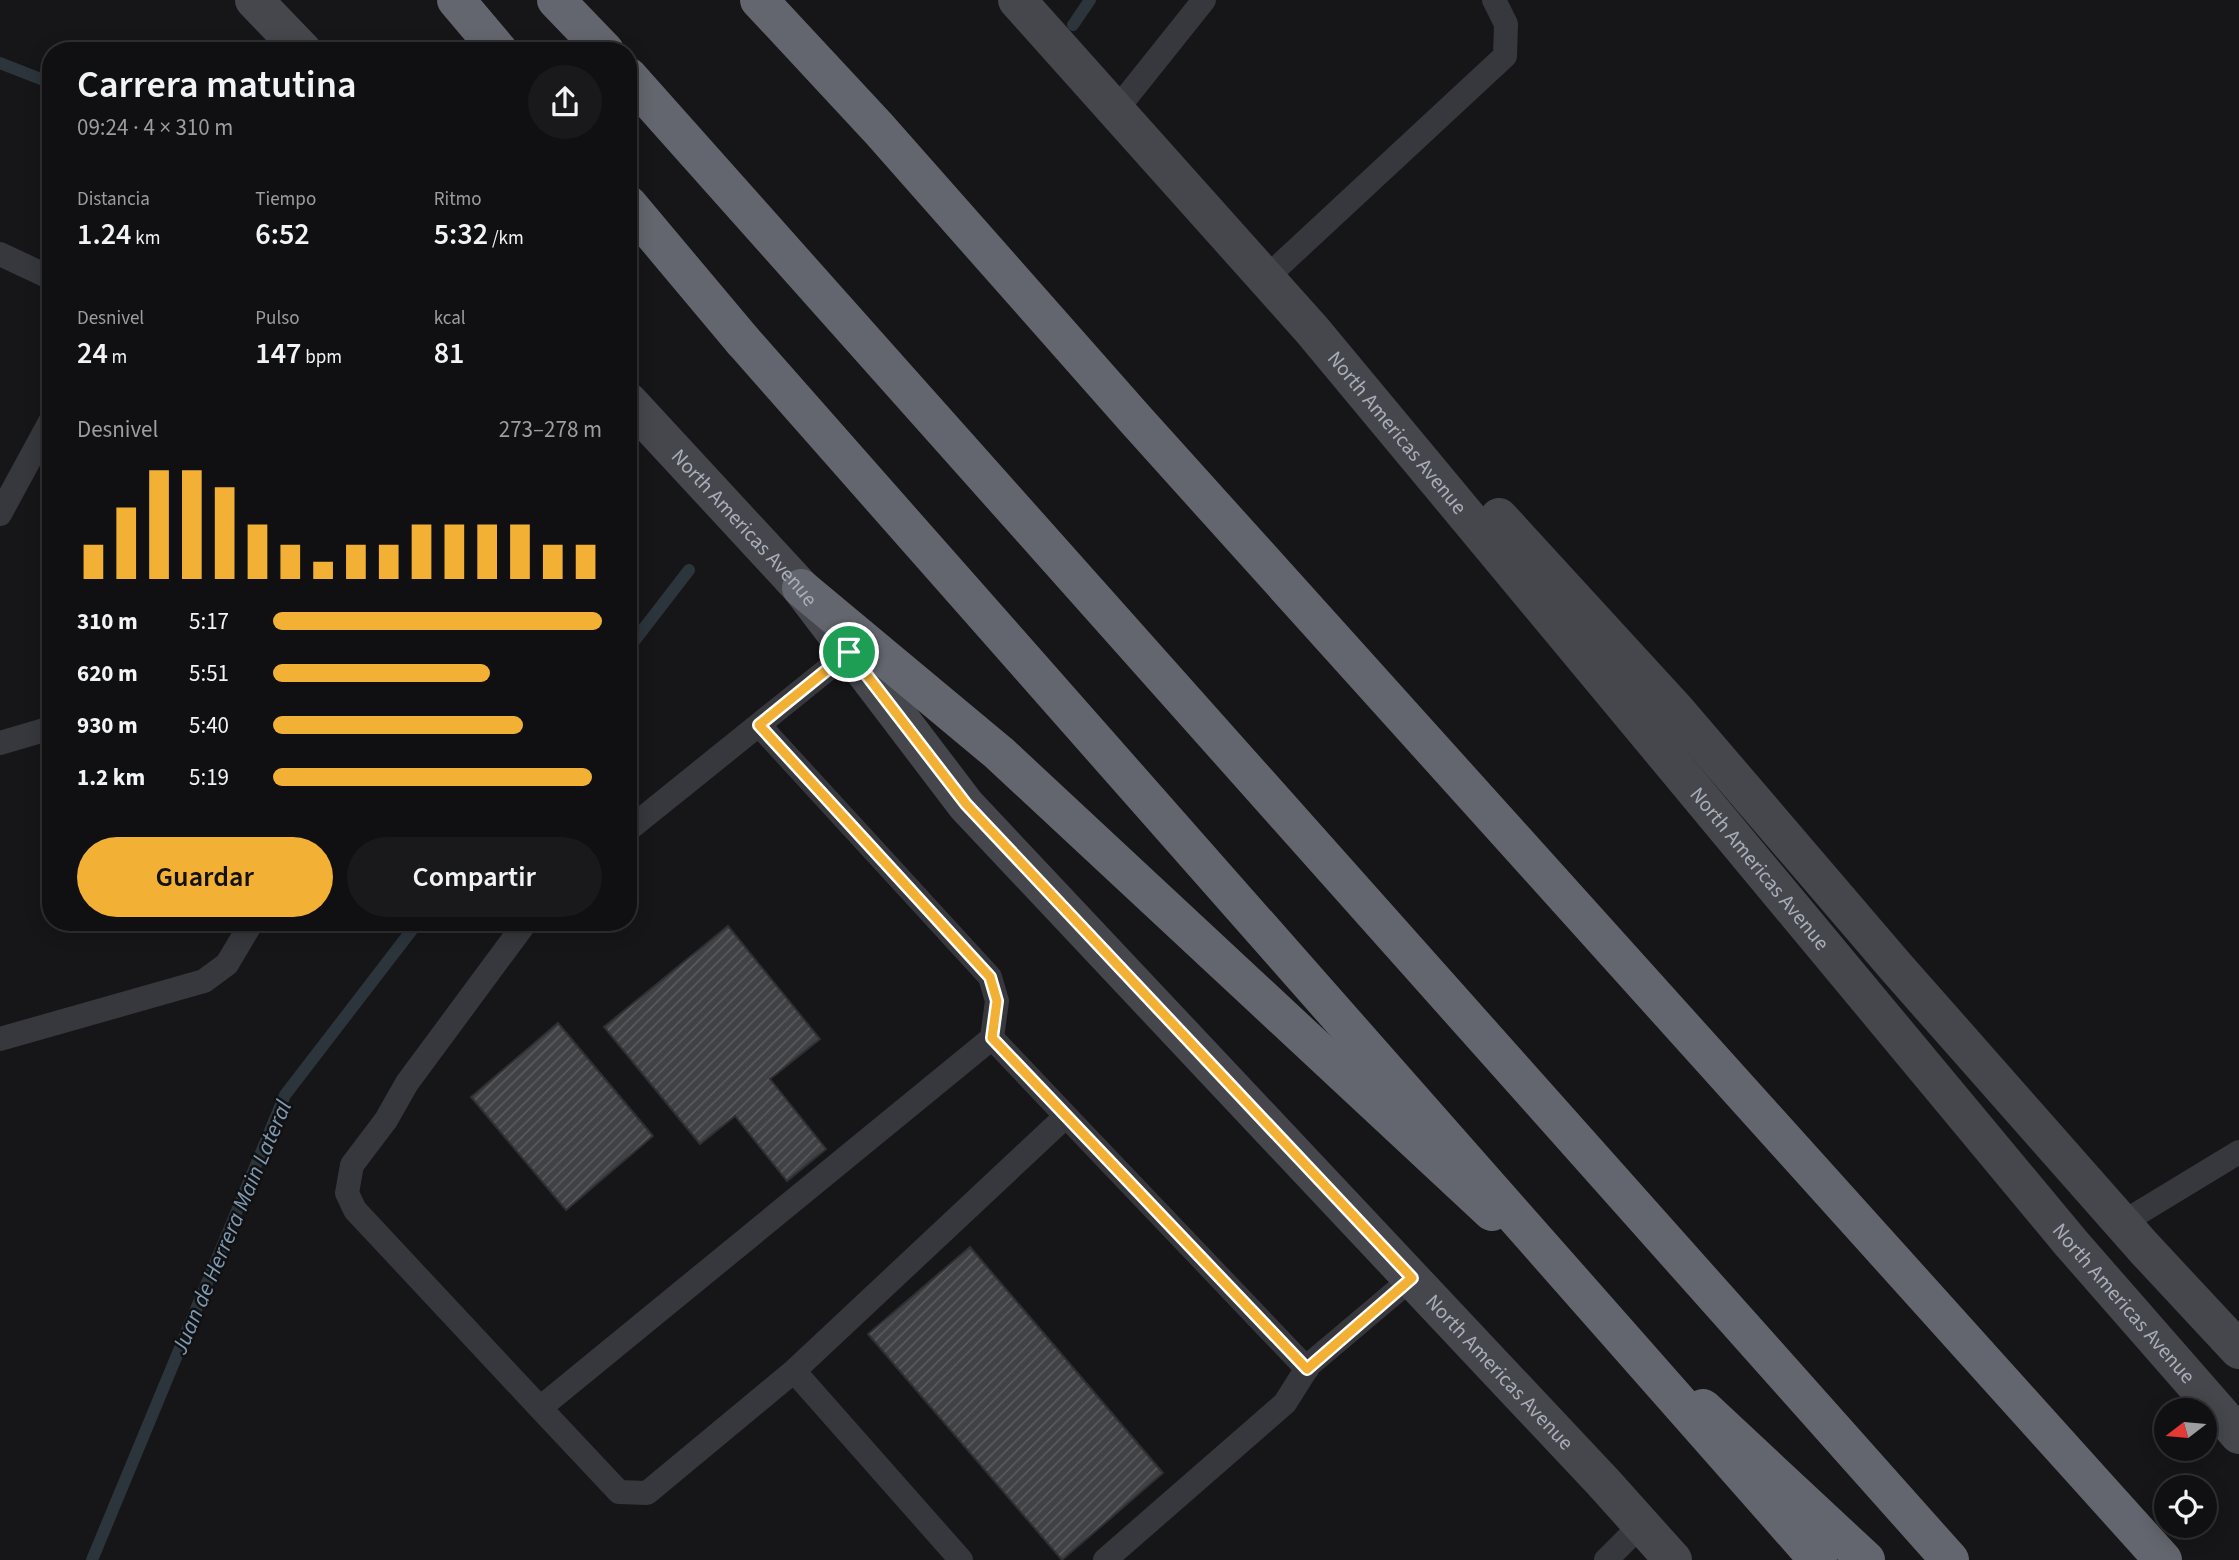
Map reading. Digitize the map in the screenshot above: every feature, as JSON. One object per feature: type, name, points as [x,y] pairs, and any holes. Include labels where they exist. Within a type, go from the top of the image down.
[{"type":"highway","points":[[456,0],[491,42]]},
{"type":"highway","points":[[556,0],[596,42]]},
{"type":"highway","points":[[759,0],[879,129],[1127,410],[2163,1560]]},
{"type":"highway","points":[[637,86],[1950,1560]]},
{"type":"highway","points":[[637,215],[743,341],[1818,1560]]},
{"type":"highway","points":[[801,587],[999,753],[1866,1560]]},
{"type":"main road","points":[[254,0],[294,42]]},
{"type":"main road","name":"North Americas Avenue","points":[[1017,0],[1312,330],[2071,1243],[2239,1435]]},
{"type":"main road","name":"North Americas Avenue","points":[[1312,330],[1424,435],[1676,710],[1896,967],[2122,1223],[2239,1350]]},
{"type":"main road","name":"North Americas Avenue","points":[[637,411],[801,587],[966,804],[1673,1560]]},
{"type":"lane","points":[[1117,109],[1204,0]]},
{"type":"lane","points":[[1266,278],[1505,56],[1506,24],[1494,0]]},
{"type":"lane","points":[[0,254],[42,274]]},
{"type":"lane","points":[[0,514],[42,437]]},
{"type":"lane","points":[[637,823],[849,652]]},
{"type":"lane","points":[[540,1408],[992,1038],[997,1001],[990,977],[759,725]]},
{"type":"lane","points":[[0,743],[42,731]]},
{"type":"lane","points":[[0,1039],[204,981],[227,964],[247,931]]},
{"type":"lane","points":[[519,931],[407,1083],[386,1120],[352,1165],[347,1193],[355,1210],[620,1492],[647,1493],[793,1371],[1066,1116]]},
{"type":"lane","points":[[992,1038],[1307,1369]]},
{"type":"lane","points":[[2122,1223],[2239,1152]]},
{"type":"lane","points":[[1111,1556],[1285,1404],[1307,1369],[1412,1278]]},
{"type":"lane","points":[[793,1371],[961,1560]]},
{"type":"lane","points":[[1606,1560],[1642,1525]]},
{"type":"building","points":[[728,926],[820,1039],[770,1079],[826,1149],[787,1181],[735,1116],[700,1144],[604,1027]]},
{"type":"building","points":[[558,1023],[653,1136],[566,1210],[471,1097]]},
{"type":"building","points":[[970,1247],[1163,1473],[1062,1560],[868,1334]]},
{"type":"waterway","name":"Juan de Herrera Main Lateral","points":[[1073,25],[1090,0]]},
{"type":"waterway","points":[[0,63],[42,79]]},
{"type":"waterway","name":"Juan de Herrera Main Lateral","points":[[637,637],[689,570]]},
{"type":"waterway","name":"Juan de Herrera Main Lateral","points":[[92,1560],[285,1095],[411,931]]},
{"type":"route","points":[[849,652],[966,804],[1412,1278],[1307,1369],[992,1038],[997,1001],[990,977],[759,725],[849,652]]}]
